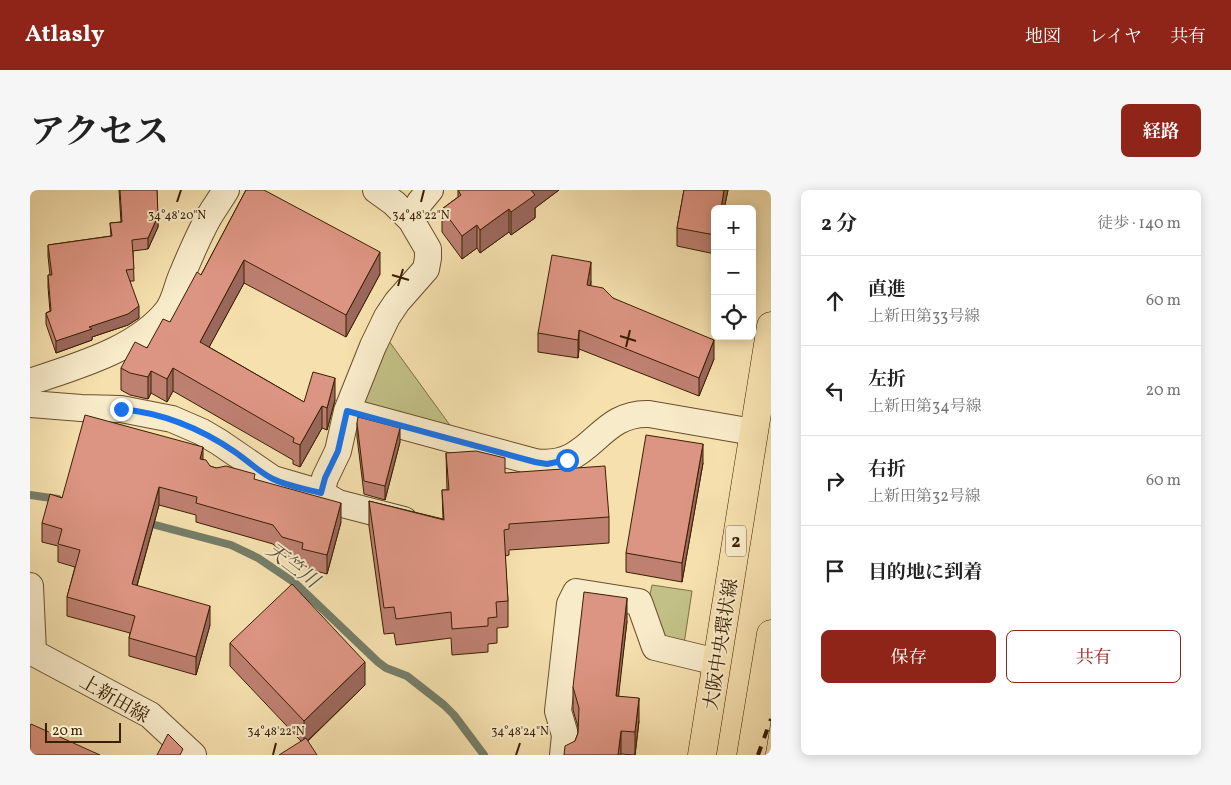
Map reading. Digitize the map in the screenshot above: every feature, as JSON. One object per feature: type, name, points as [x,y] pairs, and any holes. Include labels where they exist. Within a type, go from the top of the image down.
[{"type":"main road","name":"大阪中央環状線","points":[[702,755],[771,326]]},
{"type":"main road","points":[[751,755],[771,634]]},
{"type":"street","points":[[30,382],[111,352],[136,339],[153,326],[174,299],[179,280],[204,224],[226,190]]},
{"type":"street","points":[[321,493],[325,478],[338,451],[347,411],[373,346],[397,302],[426,269],[428,258],[428,249],[411,220],[394,202],[376,190]]},
{"type":"street","points":[[411,220],[420,202],[430,190]]},
{"type":"street","points":[[30,404],[121,409],[150,413],[172,419],[185,424],[235,452],[273,479],[321,493],[338,503],[416,523]]},
{"type":"street","points":[[347,411],[547,464],[567,460],[577,454],[606,429],[620,420],[638,413],[753,432]]},
{"type":"street","points":[[219,472],[235,452]]},
{"type":"street","points":[[30,586],[31,651]]},
{"type":"street","points":[[563,755],[565,735],[558,711],[570,604],[576,592],[639,602],[655,647],[717,662]]},
{"type":"street","name":"上新田線","points":[[31,651],[150,715],[193,755]]},
{"type":"shaded area","points":[[386,337],[452,428],[367,404],[362,394]]},
{"type":"shaded area","points":[[652,585],[692,591],[684,644],[660,640],[649,599]]},
{"type":"building","points":[[120,190],[157,190],[158,216],[148,238],[132,240],[134,269],[126,270],[139,306],[128,314],[89,327],[92,329],[56,341],[46,313],[51,311],[48,275],[52,275],[48,245],[112,236],[110,223],[122,222]]},
{"type":"building","points":[[246,190],[264,190],[380,252],[346,315],[244,260],[200,342],[304,402],[313,372],[335,378],[327,408],[322,406],[300,445],[293,442],[294,438],[173,368],[167,379],[151,371],[148,377],[130,373],[121,368],[135,342],[147,348],[163,319],[170,322],[197,272],[201,275]]},
{"type":"building","points":[[458,190],[531,190],[535,195],[511,212],[509,209],[480,230],[477,225],[462,236],[442,209],[461,195]]},
{"type":"building","points":[[684,190],[724,190],[722,205],[711,205],[711,234],[677,228]]},
{"type":"building","points":[[552,255],[591,262],[587,285],[603,288],[613,298],[714,340],[699,378],[579,330],[578,340],[538,333]]},
{"type":"building","points":[[85,415],[203,447],[200,459],[206,460],[210,466],[216,468],[226,466],[255,474],[254,479],[341,503],[327,555],[302,549],[303,543],[282,537],[273,525],[196,503],[197,497],[159,487],[132,584],[210,606],[196,657],[129,638],[135,616],[67,597],[80,550],[58,544],[62,529],[42,523],[50,494],[62,498]]},
{"type":"building","points":[[358,417],[400,428],[385,486],[364,481],[357,423]]},
{"type":"building","points":[[646,435],[703,444],[682,563],[626,553]]},
{"type":"building","points":[[476,451],[505,458],[505,473],[605,466],[609,517],[509,524],[509,529],[504,530],[508,601],[496,602],[497,617],[488,618],[488,626],[452,629],[451,612],[396,619],[394,607],[384,608],[369,501],[444,520],[442,490],[449,490],[446,453]]},
{"type":"building","points":[[292,584],[365,662],[304,721],[230,643]]},
{"type":"building","points":[[584,592],[627,598],[616,696],[639,698],[635,732],[621,731],[618,755],[564,755],[565,746],[575,741],[578,733],[579,708],[573,687]]},
{"type":"building","points":[[31,724],[100,755],[30,755]]},
{"type":"building","points":[[168,734],[183,749],[180,755],[157,755]]},
{"type":"building","points":[[306,738],[317,755],[279,755]]},
{"type":"waterway","name":"天竺川","points":[[30,495],[58,499]]},
{"type":"waterway","name":"天竺川","points":[[144,522],[231,545],[258,558],[295,583],[378,662],[386,668],[407,676],[444,705],[454,715],[484,755]]},
{"type":"railway","points":[[758,755],[771,719]]},
{"type":"route","points":[[121,409],[150,413],[185,424],[235,452],[273,479],[321,493],[325,478],[338,451],[347,411],[535,462],[547,464],[567,460]]}]
